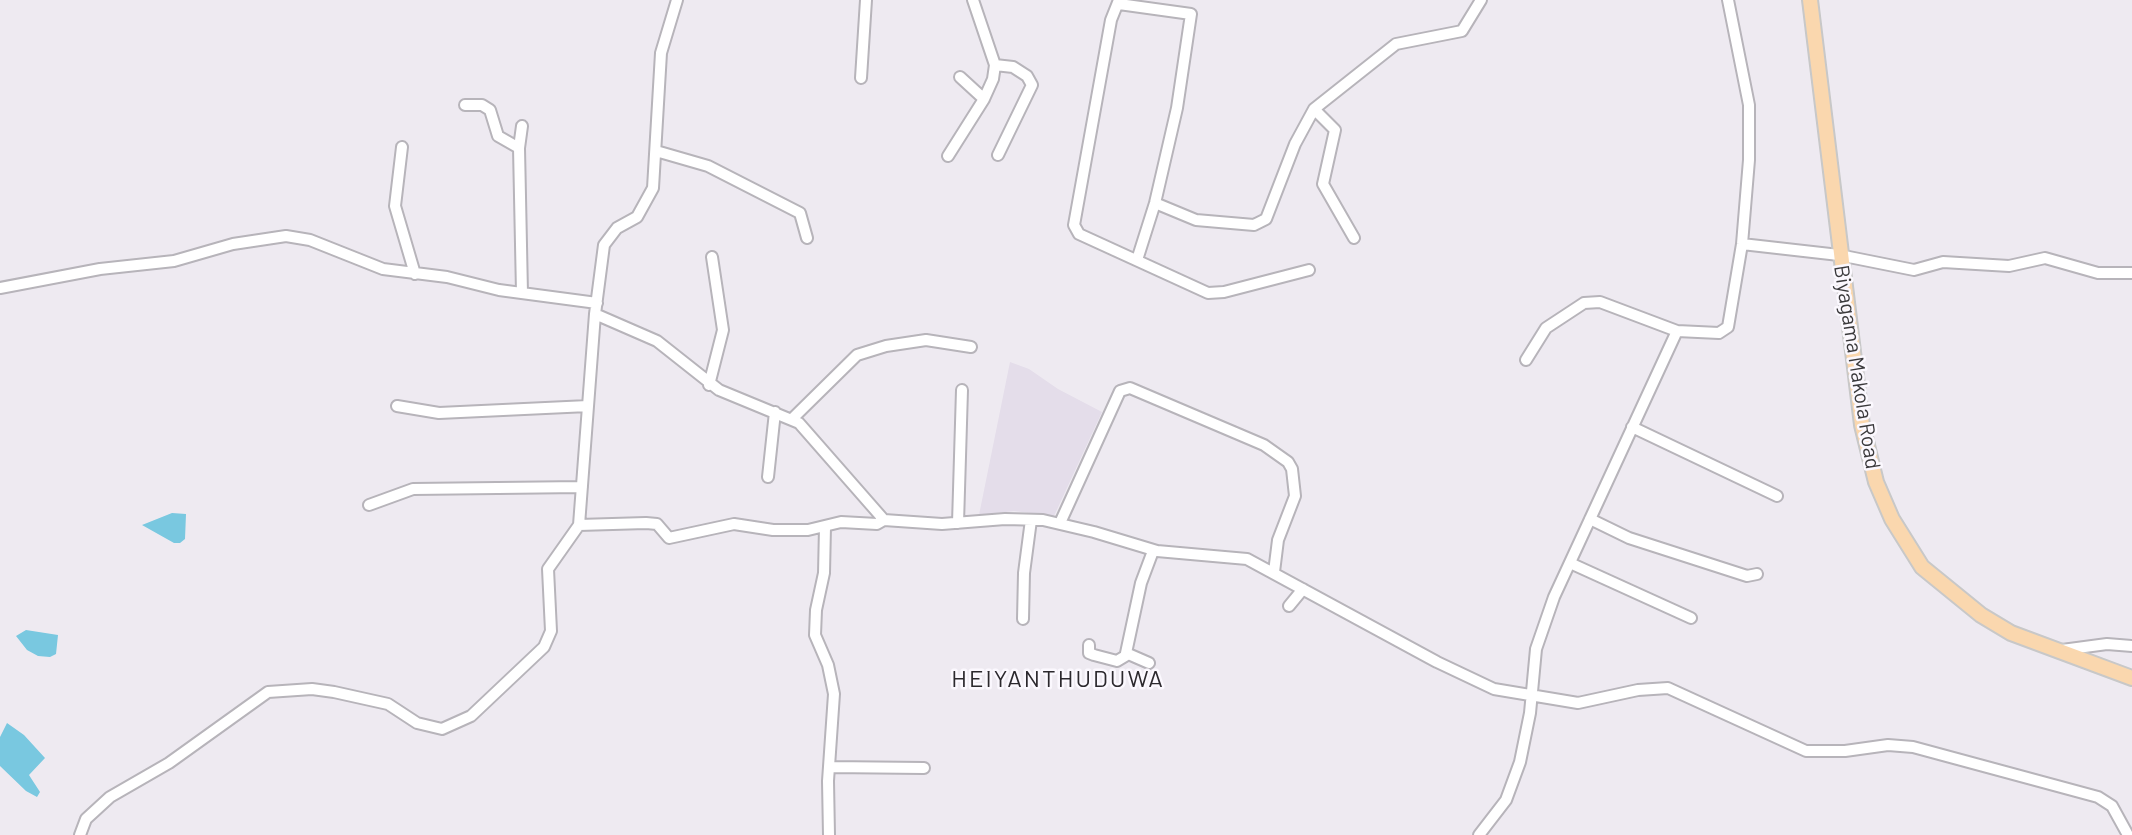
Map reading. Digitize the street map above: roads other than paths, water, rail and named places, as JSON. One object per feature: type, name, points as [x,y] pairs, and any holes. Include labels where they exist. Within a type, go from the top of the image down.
[{"type":"main road","name":"Biyagama Makola Road","points":[[1810,0],[1839,255],[1870,462],[1902,539],[1934,579],[1981,615],[2011,633],[2132,678]]},
{"type":"street","points":[[80,835],[86,819],[110,797],[169,763],[268,692],[312,689],[334,692],[388,704],[417,723],[442,729],[471,716],[544,647],[551,631],[548,569],[579,525],[596,309],[604,245],[617,228],[637,217],[653,188],[661,53],[677,0]]},
{"type":"street","points":[[861,78],[866,0]]},
{"type":"street","points":[[948,156],[984,99],[995,65],[973,0]]},
{"type":"street","points":[[1155,203],[1196,219],[1254,225],[1266,219],[1295,144],[1314,108],[1396,44],[1461,31],[1481,0]]},
{"type":"street","points":[[1527,360],[1546,328],[1584,303],[1600,302],[1677,331],[1719,333],[1726,330],[1742,244],[1749,160],[1749,105],[1728,0]]},
{"type":"street","points":[[1137,260],[1155,203],[1177,108],[1191,14],[1119,2],[1111,20],[1074,225],[1079,234],[1208,293],[1224,292],[1309,270]]},
{"type":"street","points":[[995,65],[1013,67],[1027,76],[1032,85],[998,155]]},
{"type":"street","points":[[960,78],[984,99]]},
{"type":"street","points":[[465,105],[482,105],[490,110],[498,136],[519,148]]},
{"type":"street","points":[[1314,108],[1335,131],[1323,184],[1354,238]]},
{"type":"street","points":[[522,126],[519,148],[522,293]]},
{"type":"street","points":[[402,147],[394,206],[415,274]]},
{"type":"street","points":[[656,151],[708,166],[800,213],[807,238]]},
{"type":"street","points":[[0,288],[100,269],[174,261],[233,244],[286,236],[310,240],[383,270],[522,293],[596,309],[657,341],[709,385],[792,419],[884,520]]},
{"type":"street","points":[[1742,244],[1839,255],[1914,270],[1943,262],[2009,266],[2045,258],[2098,273],[2132,273]]},
{"type":"street","points":[[709,385],[723,330],[712,257]]},
{"type":"street","points":[[1479,835],[1506,800],[1520,762],[1536,649],[1554,597],[1677,331]]},
{"type":"street","points":[[792,419],[857,355],[886,346],[926,340],[971,347]]},
{"type":"street","points":[[1060,523],[1120,391],[1130,388],[1264,444],[1288,462],[1292,469],[1295,496],[1278,540],[1274,572]]},
{"type":"street","points":[[958,523],[962,390]]},
{"type":"street","points":[[397,406],[439,412],[588,406]]},
{"type":"street","points":[[768,477],[775,412]]},
{"type":"street","points":[[1632,427],[1777,496]]},
{"type":"street","points":[[369,505],[413,489],[582,486]]},
{"type":"street","points":[[1590,519],[1629,538],[1667,547],[1741,574],[1757,574]]},
{"type":"street","points":[[579,525],[653,524],[669,538],[734,524],[773,530],[825,527],[841,522],[877,524],[884,520],[958,523],[1031,520],[1060,523],[1153,551],[1233,556],[1247,559],[1274,572],[1478,683],[1530,696],[1578,703],[1639,690],[1668,688],[1806,751],[1845,751],[1888,745],[1913,747],[2098,797],[2112,806],[2128,835]]},
{"type":"street","points":[[1023,619],[1024,573],[1031,520]]},
{"type":"street","points":[[825,527],[824,573],[816,610],[815,635],[828,665],[834,694],[829,767],[829,835]]},
{"type":"street","points":[[1127,656],[1130,627],[1153,551]]},
{"type":"street","points":[[1570,563],[1691,618]]},
{"type":"street","points":[[1289,606],[1303,589]]},
{"type":"street","points":[[2062,650],[2107,644],[2132,646]]},
{"type":"street","points":[[1089,645],[1089,653],[1094,655],[1117,661],[1127,656],[1149,663]]},
{"type":"street","points":[[829,767],[923,768]]},
{"type":"water","points":[[172,513],[186,514],[185,539],[180,543],[174,543],[142,525]]},
{"type":"water","points":[[26,630],[58,635],[56,654],[50,657],[38,656],[27,650],[16,636]]},
{"type":"water","points":[[7,723],[24,735],[45,758],[29,775],[40,792],[37,797],[26,791],[0,766],[0,737]]},
{"type":"district","name":"HEIYANTHUDUWA","points":[[1058,679]]}]
